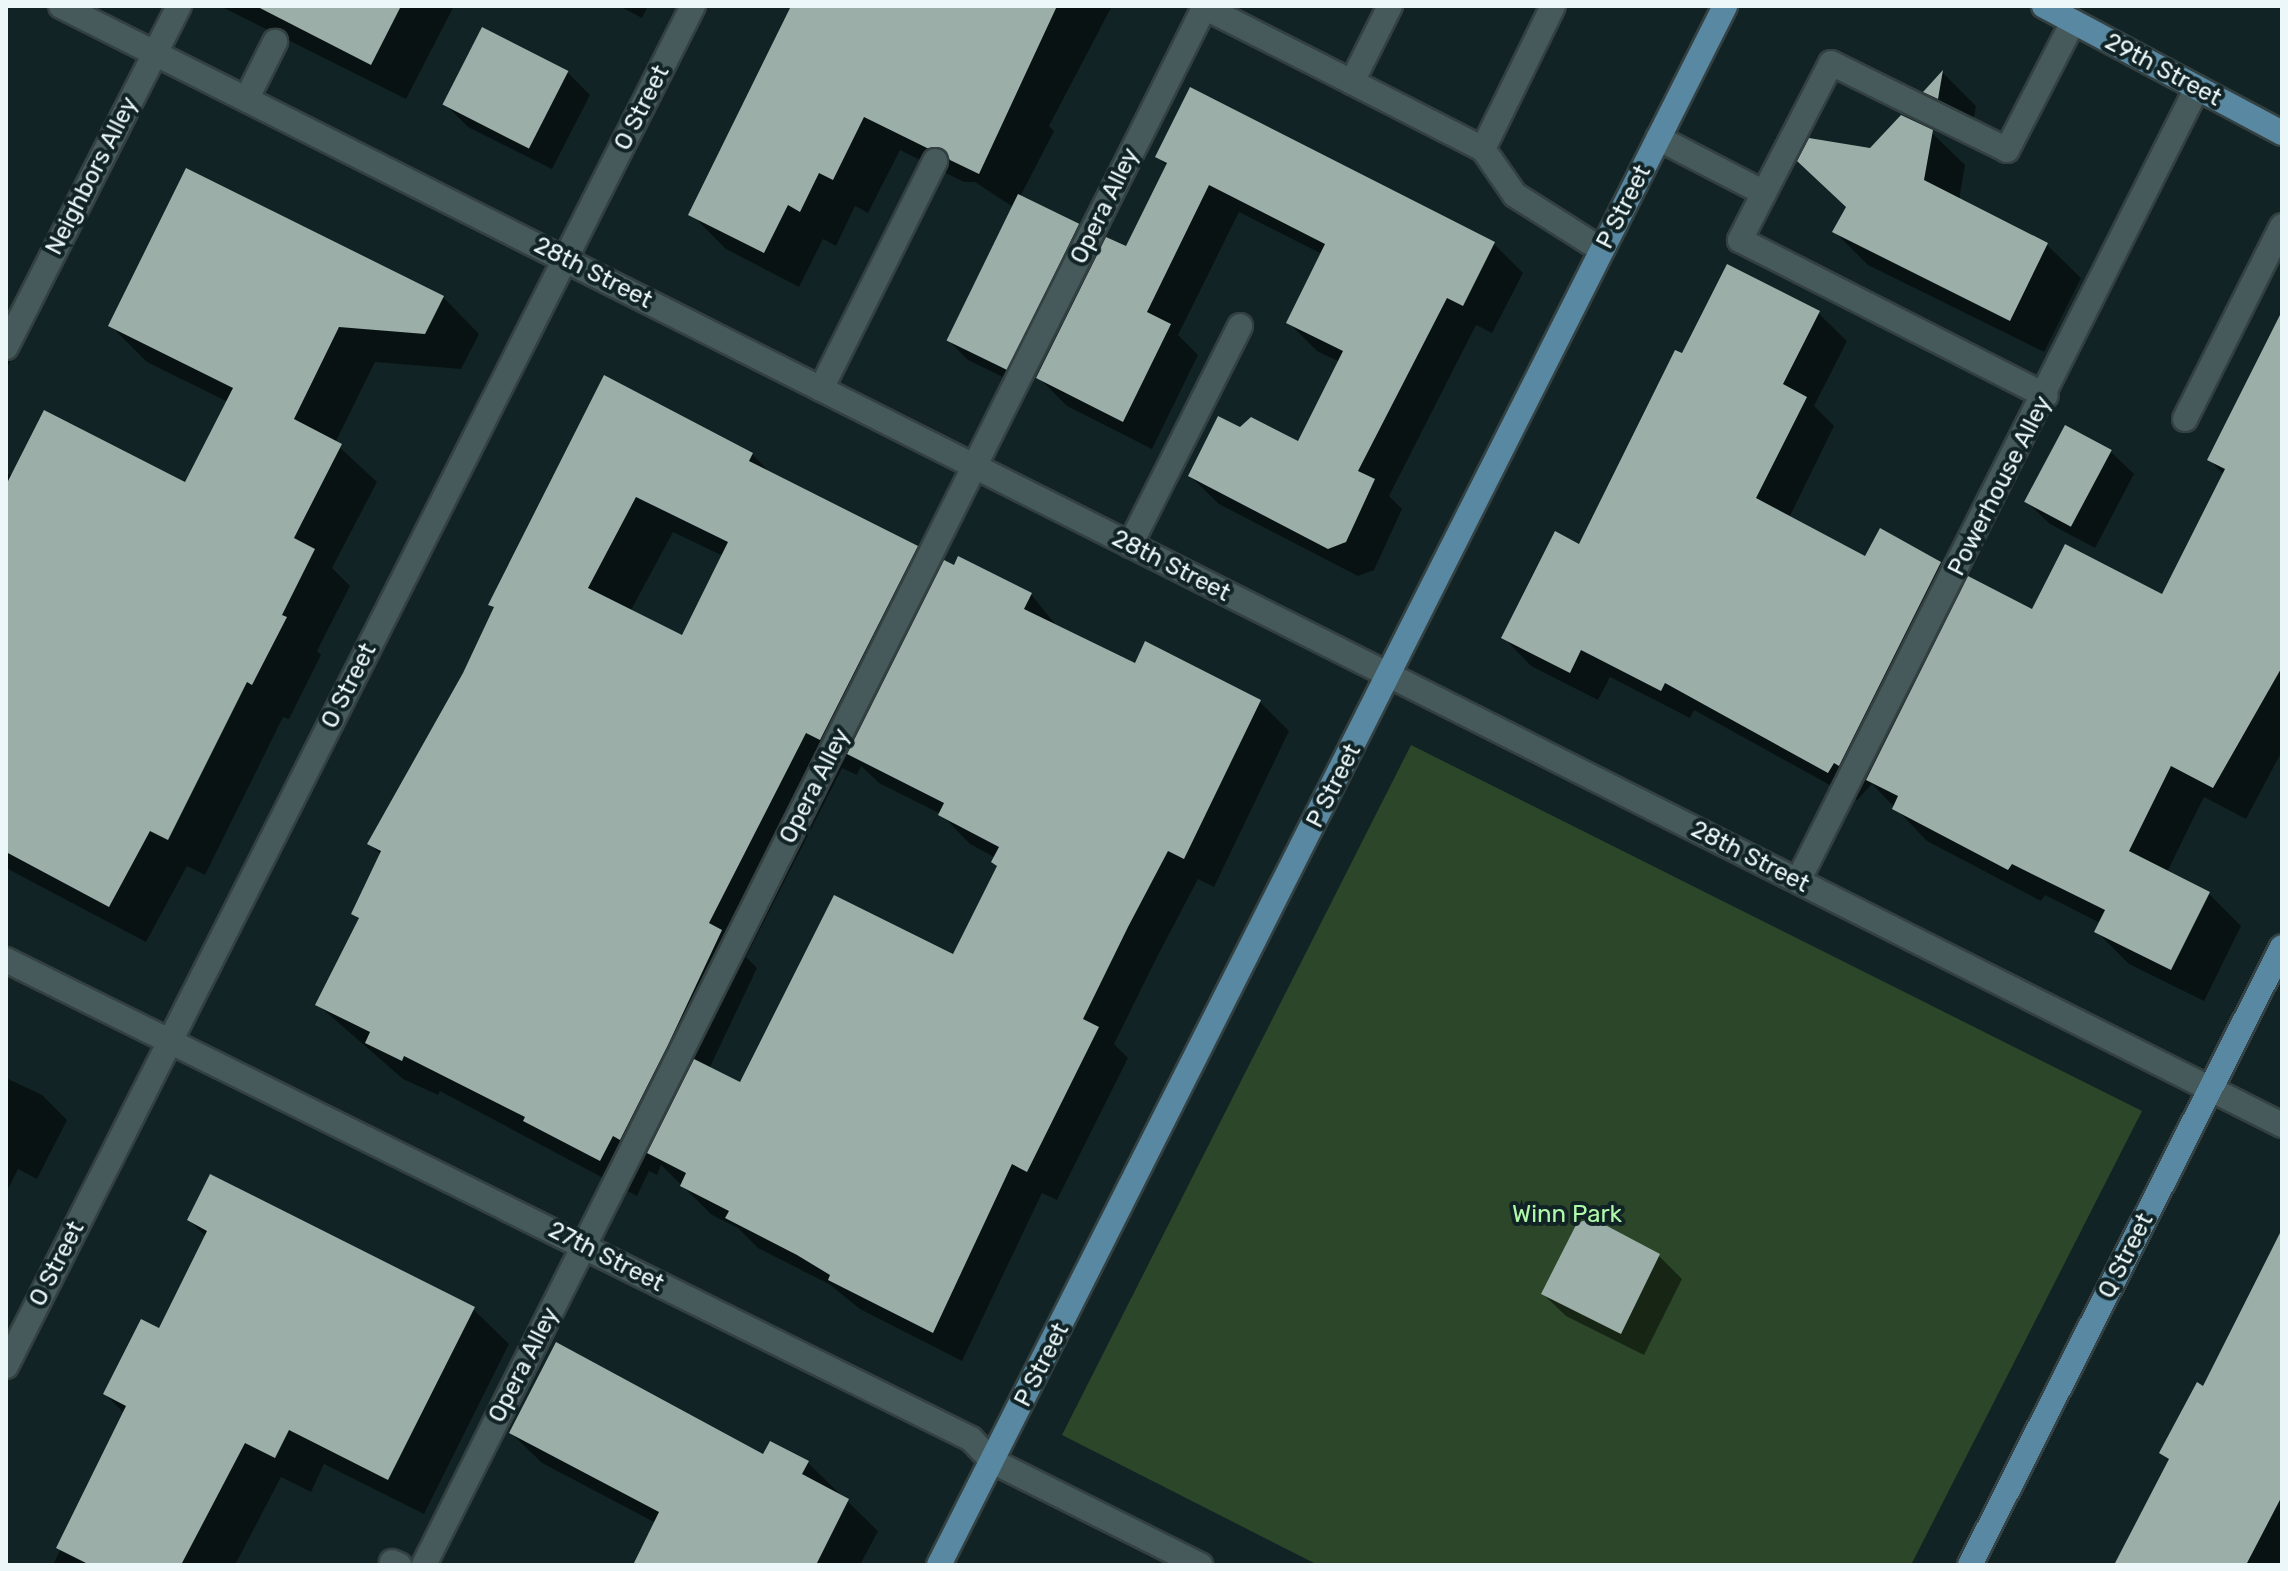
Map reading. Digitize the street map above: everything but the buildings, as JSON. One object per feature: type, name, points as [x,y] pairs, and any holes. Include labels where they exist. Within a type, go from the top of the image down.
[{"type":"main road","name":"P Street","points":[[939,1565],[1725,6]]},
{"type":"main road","name":"29th Street","points":[[2044,6],[2282,133]]},
{"type":"main road","name":"Q Street","points":[[1970,1565],[2282,947]]},
{"type":"street","name":"28th Street","points":[[61,6],[2282,1125]]},
{"type":"street","name":"Neighbors Alley","points":[[6,347],[179,6]]},
{"type":"street","name":"O Street","points":[[6,1366],[693,6]]},
{"type":"street","points":[[1352,82],[1390,6]]},
{"type":"street","points":[[1483,149],[1553,6]]},
{"type":"street","points":[[1204,7],[1483,149],[1515,195],[1602,250]]},
{"type":"street","name":"Opera Alley","points":[[424,1565],[1204,7]]},
{"type":"street","points":[[2046,396],[1740,240],[1831,63],[2007,150],[2073,22]]},
{"type":"street","points":[[247,98],[275,42]]},
{"type":"street","name":"Powerhouse Alley","points":[[1798,881],[2046,396],[2197,88]]},
{"type":"street","points":[[1658,138],[1764,193]]},
{"type":"street","points":[[821,389],[935,161]]},
{"type":"street","points":[[2185,419],[2282,226]]},
{"type":"street","points":[[1130,545],[1240,326]]},
{"type":"street","name":"27th Street","points":[[6,960],[971,1439],[992,1461],[1200,1565]]},
{"type":"green space","name":"Winn Park","points":[[1411,745],[2142,1111],[1911,1565],[1318,1565],[1062,1435]]}]
